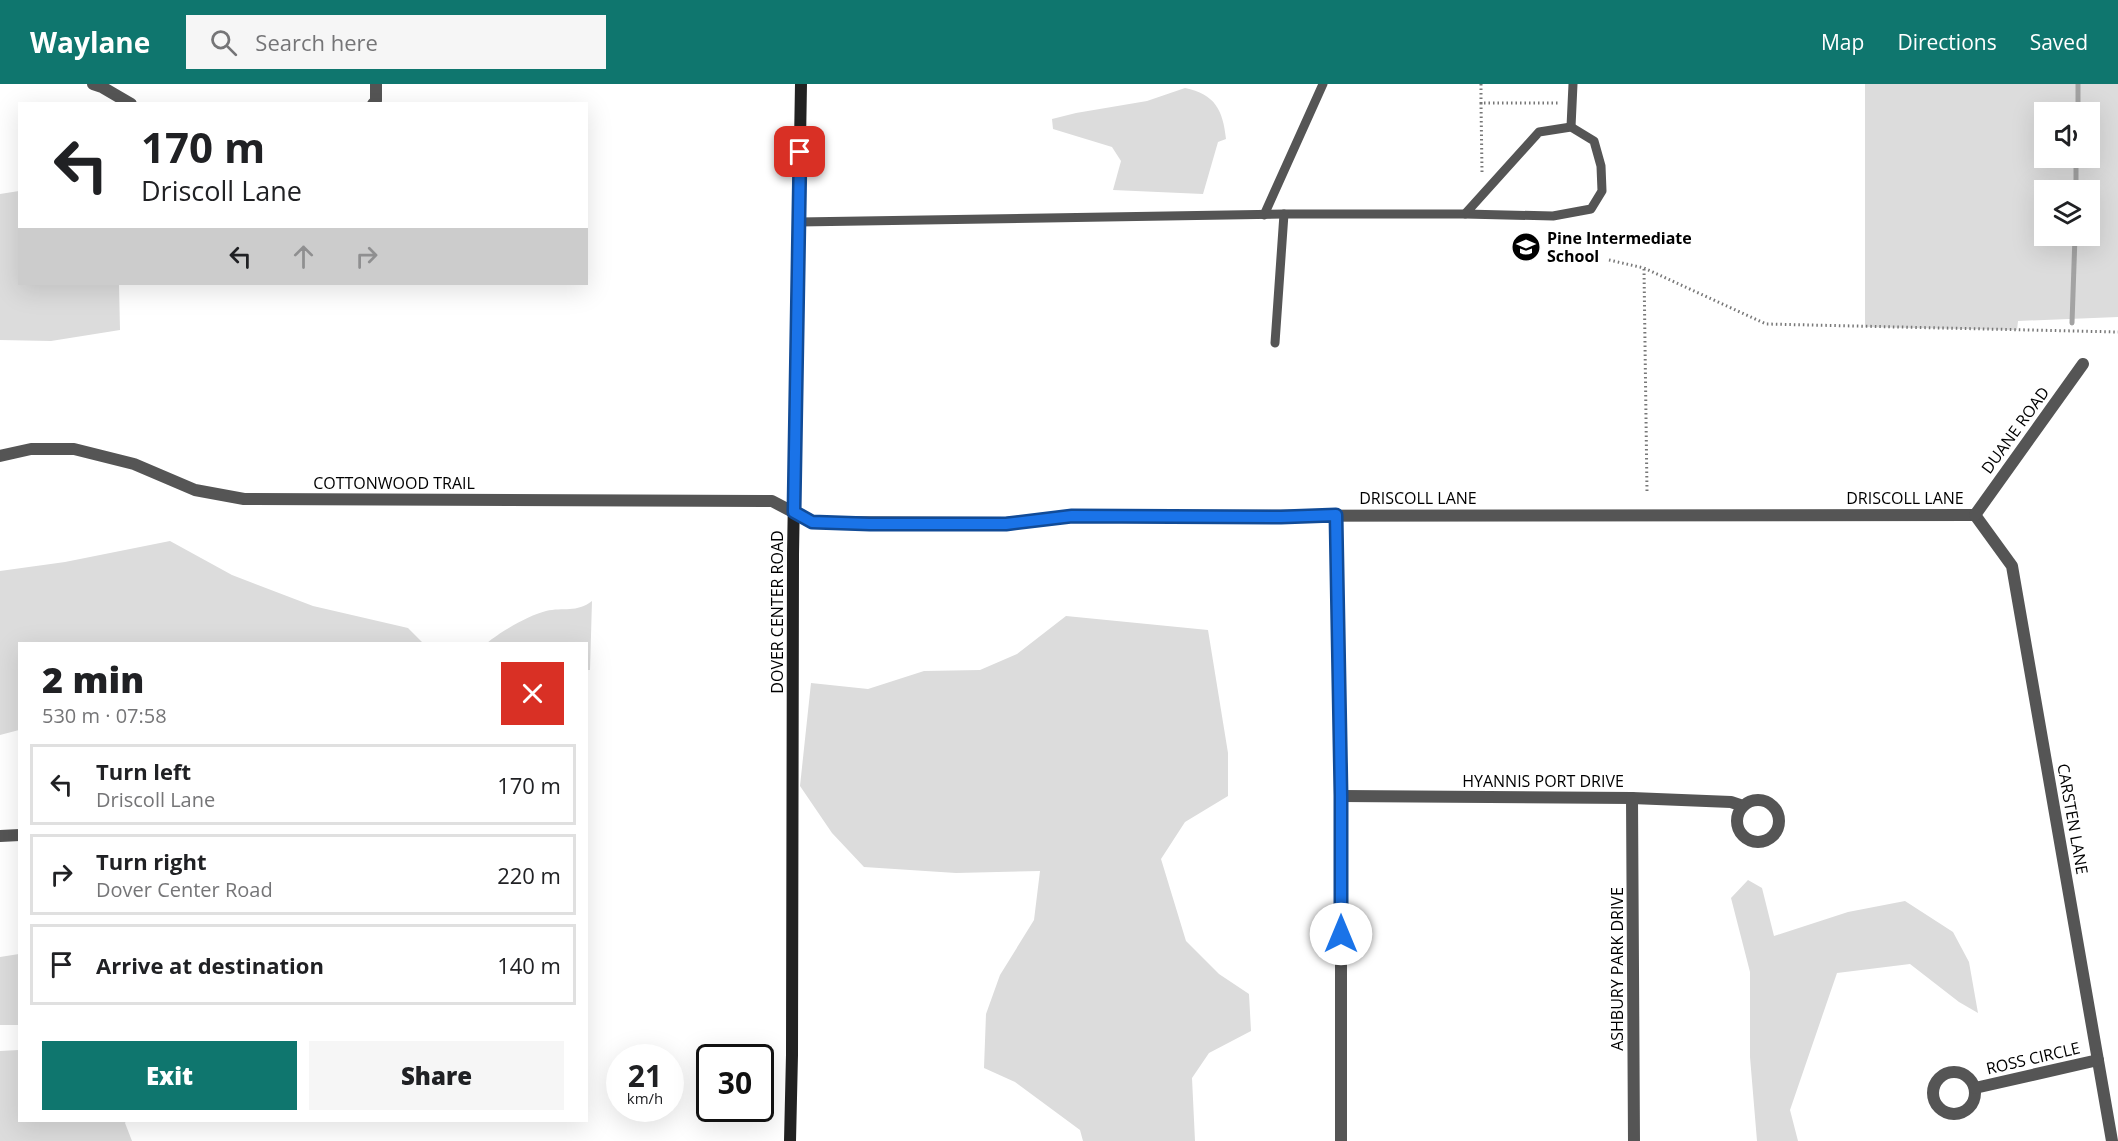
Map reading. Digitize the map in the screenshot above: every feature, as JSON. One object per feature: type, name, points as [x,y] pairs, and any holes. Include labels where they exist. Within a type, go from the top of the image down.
[{"type":"street","points":[[93,84],[128,102]]},
{"type":"street","points":[[375,102],[376,84]]},
{"type":"street","name":"DOVER CENTER ROAD","points":[[790,1141],[794,512],[801,84]]},
{"type":"street","name":"DUANE ROAD","points":[[1974,515],[2083,364]]},
{"type":"street","name":"COTTONWOOD TRAIL","points":[[0,456],[31,449],[74,449],[134,464],[195,490],[244,499],[772,501],[794,512]]},
{"type":"street","name":"DRISCOLL LANE","points":[[794,512],[812,522],[870,524],[1006,524],[1072,516],[1974,515]]},
{"type":"street","points":[[1336,515],[1341,796],[1341,1141]]},
{"type":"street","name":"CARSTEN LANE","points":[[1974,515],[2012,566],[2112,1141]]},
{"type":"street","name":"HYANNIS PORT DRIVE","points":[[1341,796],[1632,798],[1731,802],[1743,806]]},
{"type":"street","name":"ASHBURY PARK DRIVE","points":[[1632,798],[1634,1141]]},
{"type":"street","points":[[0,836],[18,835]]},
{"type":"street","name":"ROSS CIRCLE","points":[[1975,1088],[2098,1060]]},
{"type":"lane","points":[[1264,215],[1323,84]]},
{"type":"lane","points":[[1571,127],[1573,84]]},
{"type":"lane","points":[[799,222],[1284,214],[1553,216],[1591,208],[1602,191],[1601,166],[1594,141],[1571,127],[1539,132],[1465,214]]},
{"type":"lane","points":[[1275,343],[1284,214]]},
{"type":"path","points":[[1481,84],[1482,172]]},
{"type":"path","points":[[1481,103],[1558,103]]},
{"type":"path","points":[[1609,260],[1644,268],[1766,324],[2118,332]]},
{"type":"path","points":[[1644,268],[1647,492]]},
{"type":"shaded area","points":[[1865,84],[2118,84],[2118,317],[2018,321],[2017,330],[1865,327]]},
{"type":"shaded area","points":[[1185,88],[1204,94],[1216,105],[1225,129],[1226,139],[1218,142],[1203,194],[1113,190],[1121,161],[1112,147],[1053,129],[1052,119],[1147,101]]},
{"type":"shaded area","points":[[18,191],[18,285],[119,285],[120,330],[51,341],[0,340],[0,194]]},
{"type":"shaded area","points":[[170,541],[232,575],[313,606],[408,628],[422,642],[18,642],[18,730],[0,735],[0,571],[65,562]]},
{"type":"shaded area","points":[[592,601],[590,670],[588,670],[588,642],[488,642],[531,616],[546,611],[586,605]]},
{"type":"shaded area","points":[[1066,616],[1208,630],[1228,753],[1228,796],[1185,822],[1161,859],[1186,941],[1219,974],[1249,994],[1251,1031],[1209,1053],[1192,1078],[1195,1141],[1083,1141],[1080,1130],[1015,1082],[984,1068],[986,1014],[1000,975],[1034,920],[1040,871],[956,873],[864,867],[832,833],[800,786],[811,683],[868,689],[924,671],[980,670],[1017,654]]},
{"type":"shaded area","points":[[1748,880],[1762,888],[1774,936],[1848,912],[1905,901],[1953,932],[1969,962],[1978,1013],[1959,1002],[1910,964],[1837,973],[1790,1110],[1798,1141],[1757,1141],[1750,1057],[1750,972],[1731,898]]},
{"type":"shaded area","points":[[18,954],[18,1025],[0,1025],[0,957]]},
{"type":"shaded area","points":[[18,1050],[18,1122],[126,1122],[132,1141],[0,1141],[0,1051]]},
{"type":"waterway","points":[[2078,84],[2078,102]]},
{"type":"waterway","points":[[2076,168],[2076,180]]},
{"type":"waterway","points":[[2072,323],[2075,246]]},
{"type":"place","name":"Pine Intermediate School","points":[[1526,247]]},
{"type":"route","points":[[800,152],[794,512],[812,522],[870,524],[1006,524],[1072,516],[1336,515],[1341,934]]}]
